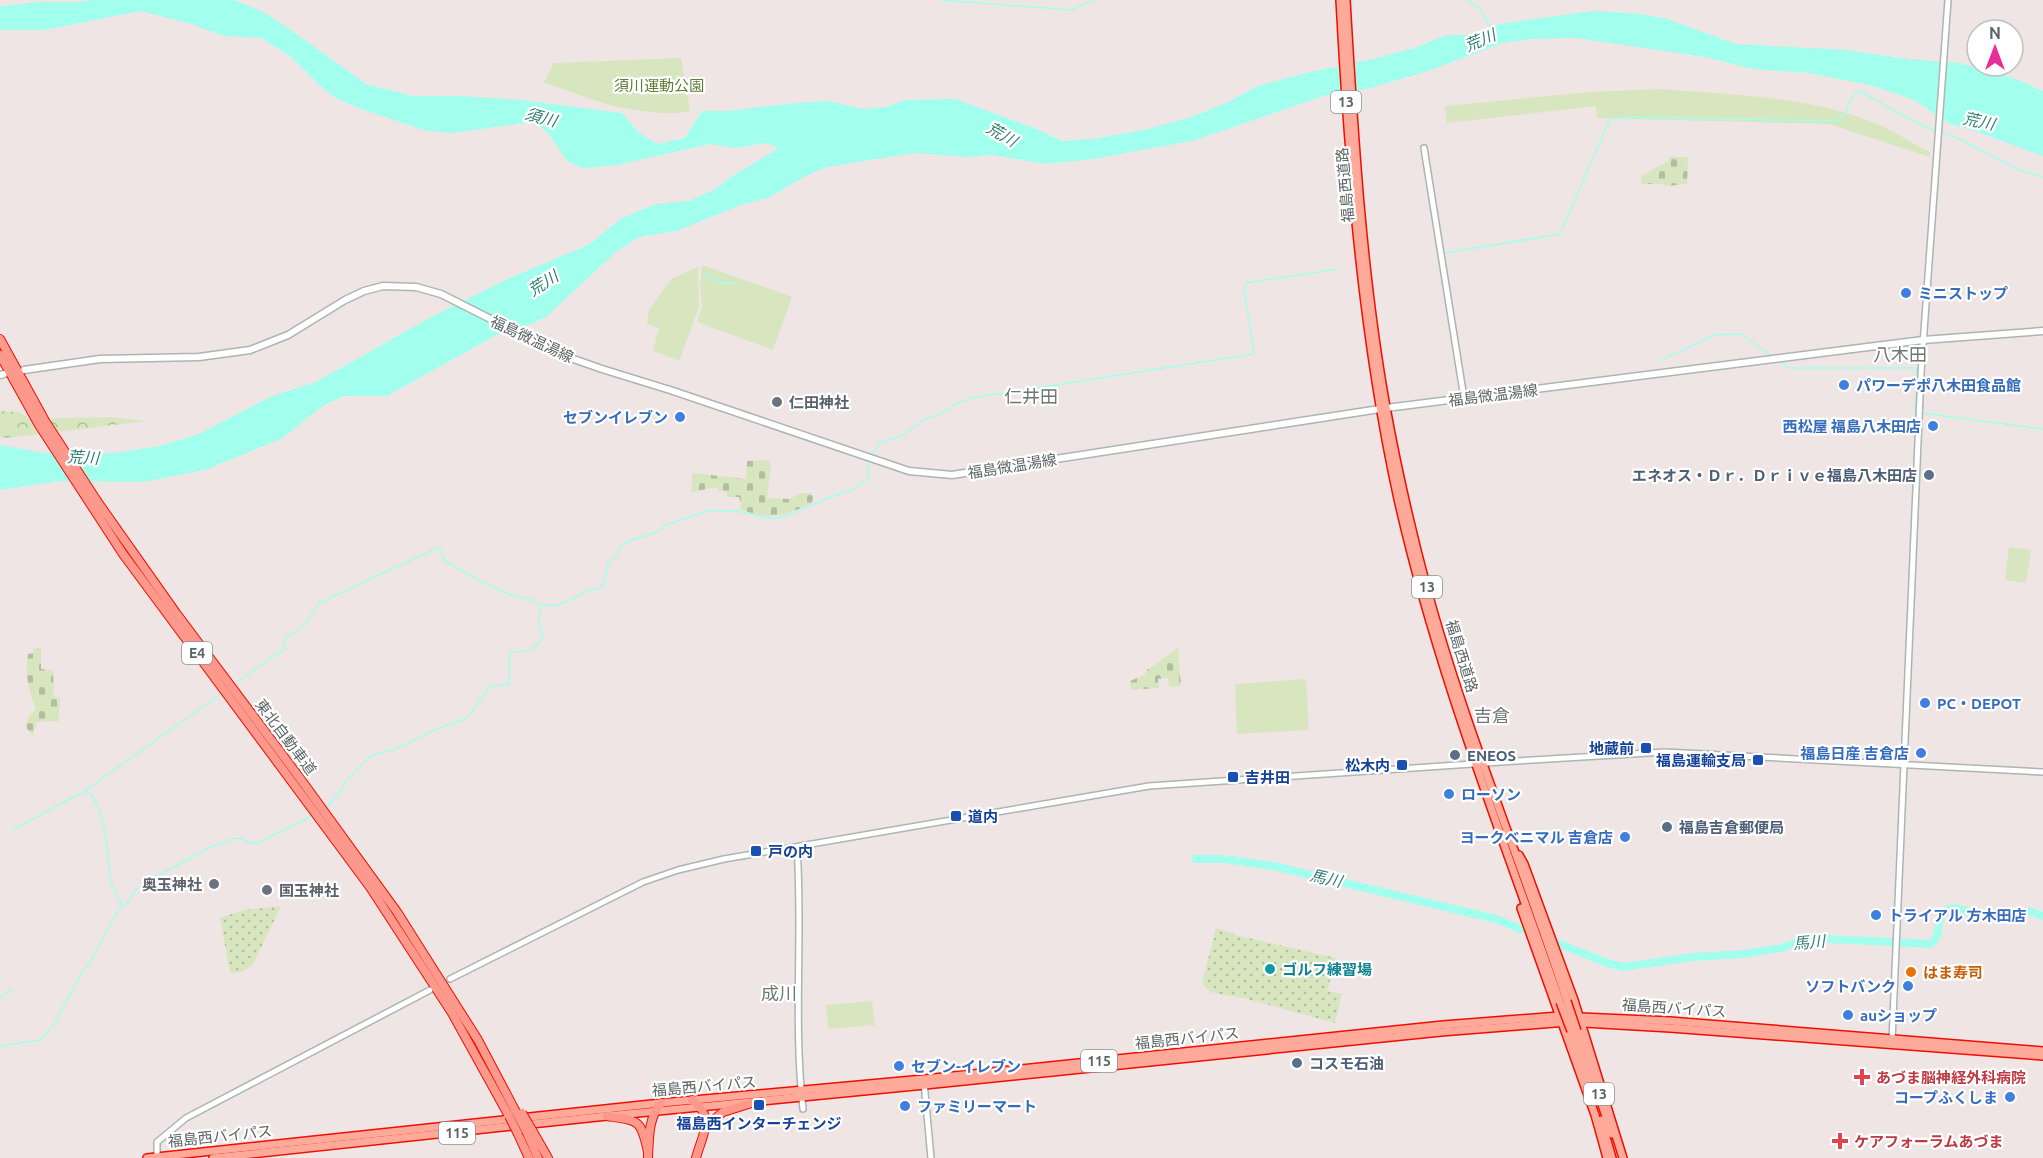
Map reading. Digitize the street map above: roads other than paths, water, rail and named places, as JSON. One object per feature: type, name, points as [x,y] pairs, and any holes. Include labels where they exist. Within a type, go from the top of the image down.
[{"type":"highway","name":"福島西道路","points":[[1340,0],[1358,203]]},
{"type":"highway","name":"福島西道路","points":[[1346,0],[1363,284],[1399,500],[1421,591],[1474,764],[1621,1158]]},
{"type":"highway","name":"東北自動車道","points":[[0,339],[26,396]]},
{"type":"highway","name":"東北自動車道","points":[[0,355],[94,503],[310,798],[397,912],[478,1040],[538,1158]]},
{"type":"highway","name":"福島西道路","points":[[1383,408],[1428,590],[1453,676],[1513,846],[1563,1001]]},
{"type":"highway","name":"東北自動車道","points":[[322,814],[434,982],[475,1052],[516,1114]]},
{"type":"highway","points":[[1513,846],[1524,864],[1580,1019],[1621,1158]]},
{"type":"highway","points":[[1505,849],[1510,876],[1595,1115],[1607,1158]]},
{"type":"highway","name":"福島西バイパス","points":[[157,1157],[661,1103],[801,1094],[1561,1019],[2043,1051]]},
{"type":"highway","name":"福島西道路","points":[[1574,1031],[1612,1158]]},
{"type":"highway","name":"福島西バイパス","points":[[1892,1042],[2043,1056]]},
{"type":"highway","name":"福島西バイパス","points":[[213,1158],[758,1101],[801,1094]]},
{"type":"highway","points":[[692,1100],[705,1113],[706,1126],[696,1158]]},
{"type":"highway","points":[[706,1126],[723,1112],[758,1101]]},
{"type":"highway","points":[[648,1155],[654,1112],[661,1103]]},
{"type":"highway","points":[[516,1114],[525,1132],[548,1158]]},
{"type":"highway","points":[[607,1116],[630,1120],[640,1125],[644,1133],[648,1155]]},
{"type":"highway","name":"東北自動車道","points":[[525,1132],[529,1158]]},
{"type":"highway","name":"115","points":[[147,1158],[157,1157]]},
{"type":"main road","name":"福島微温湯線","points":[[24,370],[100,359],[199,357],[250,350],[288,335],[364,291],[383,286],[416,287],[441,294],[562,355],[912,471],[952,475],[1383,408],[1923,340],[2043,331]]},
{"type":"street","points":[[1892,1042],[1923,340],[1948,0]]},
{"type":"street","points":[[1424,148],[1464,398]]},
{"type":"street","points":[[450,979],[643,882],[700,864],[1149,786],[1665,752],[2043,772]]},
{"type":"street","points":[[797,847],[800,944],[799,1062],[803,1109]]},
{"type":"street","points":[[157,1157],[157,1142],[186,1118],[430,990]]},
{"type":"street","points":[[924,1082],[931,1158]]},
{"type":"water","points":[[91,0],[235,0],[265,13],[366,84],[413,96],[521,100],[622,113],[638,132],[657,144],[685,138],[702,111],[728,111],[828,101],[863,109],[887,107],[904,100],[955,99],[1032,127],[1062,141],[1093,139],[1148,129],[1191,117],[1224,104],[1258,86],[1382,57],[1414,48],[1446,35],[1473,35],[1499,24],[1593,11],[1641,14],[1667,19],[1736,44],[1846,50],[1907,59],[1960,63],[1965,64],[1965,78],[2019,80],[2043,91],[2043,156],[1950,124],[1914,100],[1869,85],[1809,73],[1752,69],[1705,57],[1576,38],[1531,39],[1503,43],[1434,69],[1371,88],[1327,95],[1192,141],[1093,159],[1045,164],[992,155],[967,157],[915,153],[827,167],[806,176],[768,198],[741,205],[677,231],[639,237],[617,251],[545,318],[502,332],[387,396],[345,396],[324,405],[281,439],[205,470],[144,482],[60,481],[0,490],[0,445],[44,453],[114,453],[159,446],[199,434],[270,397],[316,382],[431,317],[505,280],[588,245],[622,218],[656,204],[689,201],[715,189],[779,148],[765,143],[735,148],[710,144],[617,165],[583,168],[567,161],[547,132],[532,122],[453,133],[427,131],[358,108],[334,97],[290,56],[261,38],[224,36],[191,24],[141,11],[45,30],[0,30],[0,6],[40,2]]},
{"type":"waterway","points":[[940,0],[1071,10],[1094,0]]},
{"type":"waterway","name":"荒川","points":[[1467,0],[1481,9],[1492,27]]},
{"type":"waterway","points":[[1445,253],[1560,234],[1610,119],[1630,117],[1837,121],[1844,115],[1854,95],[1861,92],[1921,125],[1962,140],[2019,170],[2043,177]]},
{"type":"waterway","points":[[871,455],[881,442],[902,436],[925,419],[971,398],[1254,354],[1244,288],[1247,283],[1338,269]]},
{"type":"waterway","points":[[706,274],[721,283],[734,283]]},
{"type":"waterway","points":[[1659,361],[1715,335],[1741,334],[1772,356]]},
{"type":"waterway","points":[[1778,360],[1788,368],[1917,368],[1915,412],[1917,412]]},
{"type":"waterway","points":[[1922,413],[2043,429]]},
{"type":"waterway","points":[[237,682],[286,648],[283,644],[286,638],[304,626],[319,603],[439,547],[445,561],[484,583],[538,604],[554,606],[589,590],[599,588],[604,583],[608,563],[617,555],[621,546],[631,540],[658,532],[665,525],[709,511],[736,511],[769,518],[794,513],[854,489],[868,479],[869,459]]},
{"type":"waterway","points":[[324,808],[371,755],[394,750],[434,730],[464,719],[472,712],[489,687],[509,684],[511,652],[529,649],[537,645],[543,637],[539,622],[541,605]]},
{"type":"waterway","points":[[14,829],[83,792],[221,694]]},
{"type":"waterway","points":[[86,790],[93,798],[102,820],[111,880],[122,906]]},
{"type":"waterway","points":[[0,1046],[40,1040],[55,1023],[118,911],[146,882],[211,847],[231,839],[240,838],[250,843],[259,843],[312,816]]},
{"type":"waterway","name":"馬川","points":[[1196,859],[1224,859],[1273,866],[1496,919],[1523,930]]},
{"type":"waterway","name":"馬川","points":[[1557,943],[1610,964],[1624,967],[1782,948],[1808,938],[1931,944],[1937,935],[1943,913],[1954,908],[2003,919],[2013,918],[2030,911],[2043,916]]},
{"type":"waterway","points":[[0,998],[12,989]]},
{"type":"place","name":"ミニストップ","points":[[1906,293]]},
{"type":"place","name":"パワーデポ八木田食品館","points":[[1844,385]]},
{"type":"place","name":"仁田神社","points":[[777,402]]},
{"type":"place","name":"セブンイレブン","points":[[680,417]]},
{"type":"place","name":"西松屋 福島八木田店","points":[[1933,426]]},
{"type":"place","name":"エネオス・Ｄｒ．Ｄｒｉｖｅ福島八木田店","points":[[1929,475]]},
{"type":"place","name":"PC・DEPOT","points":[[1925,703]]},
{"type":"place","name":"地蔵前","points":[[1646,748]]},
{"type":"place","name":"福島日産 吉倉店","points":[[1921,753]]},
{"type":"place","name":"ENEOS","points":[[1455,755]]},
{"type":"place","name":"福島運輸支局","points":[[1758,760]]},
{"type":"place","name":"松木内","points":[[1402,765]]},
{"type":"place","name":"吉井田","points":[[1233,777]]},
{"type":"place","name":"ローソン","points":[[1449,794]]},
{"type":"place","name":"道内","points":[[956,816]]},
{"type":"place","name":"福島吉倉郵便局","points":[[1667,827]]},
{"type":"place","name":"ヨークベニマル 吉倉店","points":[[1625,837]]},
{"type":"place","name":"戸の内","points":[[756,851]]},
{"type":"place","name":"奥玉神社","points":[[214,884]]},
{"type":"place","name":"国玉神社","points":[[267,890]]},
{"type":"place","name":"トライアル 方木田店","points":[[1876,915]]},
{"type":"place","name":"ゴルフ練習場","points":[[1270,969]]},
{"type":"place","name":"はま寿司","points":[[1911,972]]},
{"type":"place","name":"ソフトバンク","points":[[1908,986]]},
{"type":"place","name":"auショップ","points":[[1848,1015]]},
{"type":"place","name":"コスモ石油","points":[[1297,1063]]},
{"type":"place","name":"セブン-イレブン","points":[[899,1066]]},
{"type":"place","name":"あづま脳神経外科病院","points":[[1862,1077]]},
{"type":"place","name":"コープふくしま","points":[[2010,1097]]},
{"type":"place","name":"福島西インターチェンジ","points":[[759,1105]]},
{"type":"place","name":"ファミリーマート","points":[[905,1106]]},
{"type":"place","name":"ケアフォーラムあづま","points":[[1840,1141]]},
{"type":"district","name":"八木田","points":[[1900,354]]},
{"type":"district","name":"仁井田","points":[[1031,396]]},
{"type":"district","name":"吉倉","points":[[1492,715]]},
{"type":"district","name":"成川","points":[[779,993]]},
{"type":"park label","name":"須川運動公園","points":[[659,85]]},
{"type":"water label","name":"須川","points":[[541,117]]}]
